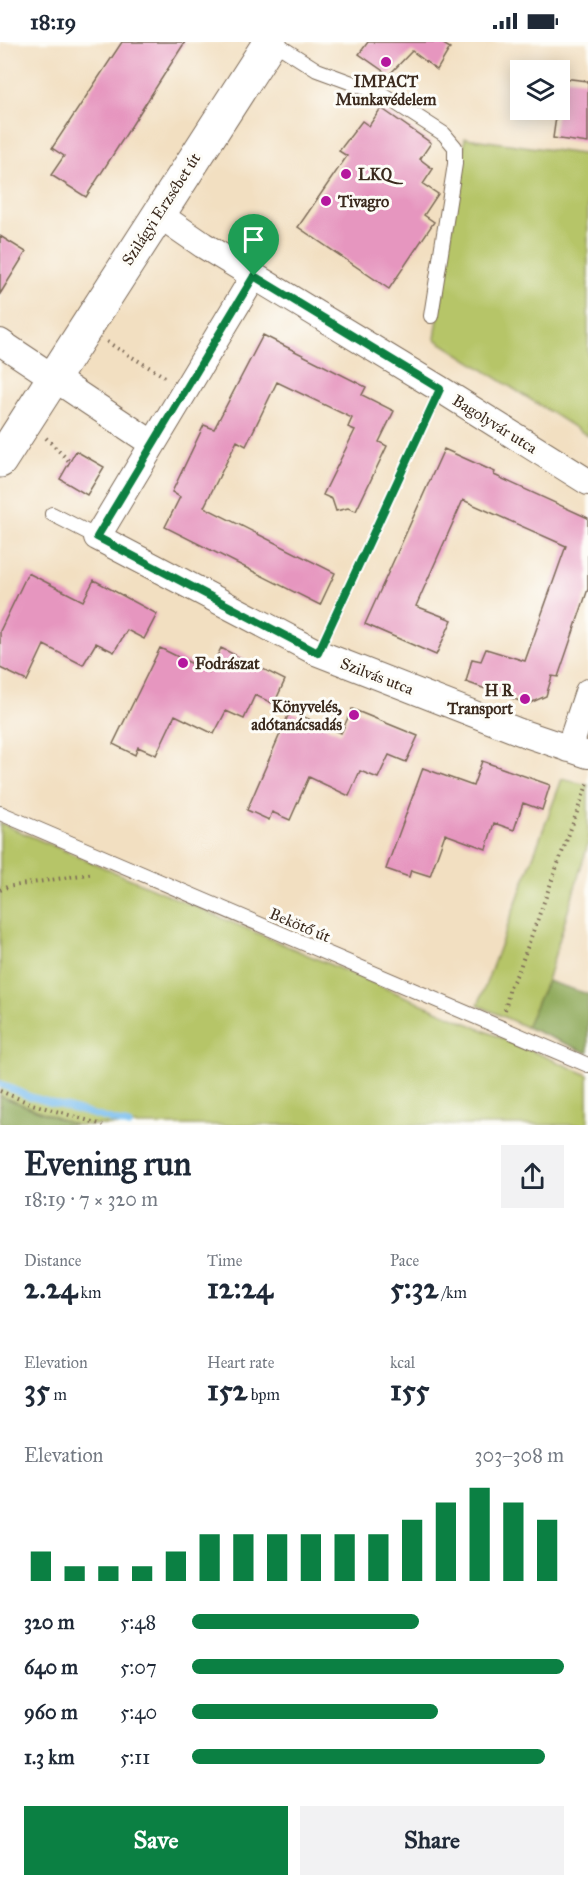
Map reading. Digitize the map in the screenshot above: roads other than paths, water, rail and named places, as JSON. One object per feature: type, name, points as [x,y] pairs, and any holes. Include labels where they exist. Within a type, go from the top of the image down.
[{"type":"street","name":"Szilágyi Erzsébet út","points":[[0,461],[266,44]]},
{"type":"street","name":"Bagolyvár utca","points":[[158,214],[203,245],[588,482]]},
{"type":"street","points":[[97,537],[254,276]]},
{"type":"street","points":[[0,342],[153,444]]},
{"type":"street","name":"Szilvás utca","points":[[97,537],[318,653],[520,732],[579,752]]},
{"type":"street","points":[[579,752],[588,692]]},
{"type":"lane","points":[[266,44],[317,70],[382,94],[444,134],[455,147],[455,164],[431,316]]},
{"type":"lane","points":[[52,514],[97,537]]},
{"type":"lane","name":"Bekötő út","points":[[0,813],[588,1065]]},
{"type":"waterway","points":[[0,1084],[28,1096],[129,1125]]},
{"type":"place","name":"IMPACT Munkavédelem","points":[[386,62]]},
{"type":"place","name":"LKQ","points":[[346,174]]},
{"type":"place","name":"Tivagro","points":[[326,201]]},
{"type":"place","name":"Fodrászat","points":[[183,663]]},
{"type":"place","name":"H R Transport","points":[[525,699]]},
{"type":"place","name":"Könyvelés, adótanácsadás","points":[[354,715]]}]
